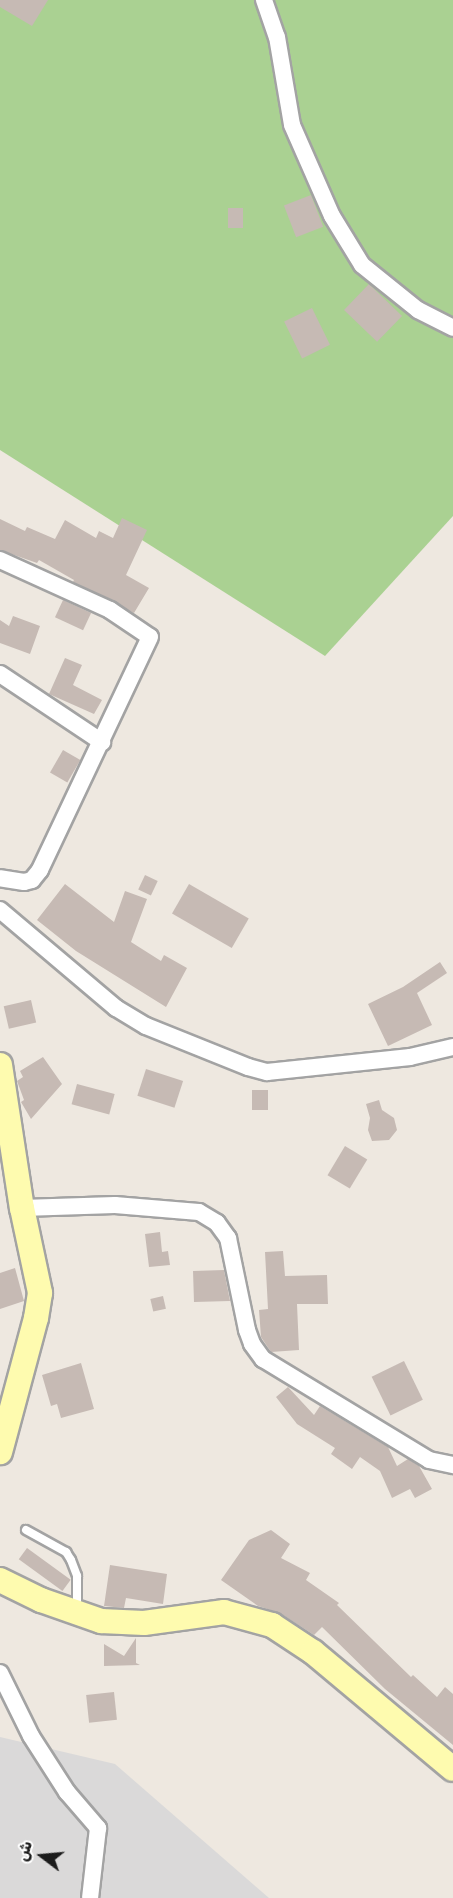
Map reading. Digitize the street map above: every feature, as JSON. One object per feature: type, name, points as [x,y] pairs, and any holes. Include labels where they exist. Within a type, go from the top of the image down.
[{"type":"main road","points":[[0,1065],[22,1208],[39,1293],[36,1318],[0,1452]]},
{"type":"main road","points":[[0,1580],[77,1614],[101,1621],[128,1624],[224,1612],[272,1625],[313,1652],[453,1769]]},
{"type":"street","points":[[264,0],[277,37],[292,125],[332,216],[362,265],[418,310],[453,328]]},
{"type":"street","points":[[0,560],[110,609],[150,637],[40,870],[32,879],[24,882],[0,878]]},
{"type":"street","points":[[0,674],[102,742]]},
{"type":"street","points":[[0,910],[116,1008],[146,1026],[248,1067],[267,1072],[410,1057],[453,1047]]},
{"type":"street","points":[[22,1208],[115,1205],[199,1212],[217,1223],[228,1238],[247,1330],[252,1344],[262,1359],[429,1460],[453,1465]]},
{"type":"street","points":[[0,1673],[31,1736],[67,1792],[98,1828],[90,1898]]},
{"type":"lane","points":[[26,1530],[66,1552],[71,1560],[77,1576],[77,1614]]},
{"type":"shaded area","points":[[0,1737],[115,1764],[269,1898],[0,1898]]},
{"type":"green space","points":[[0,0],[453,0],[453,516],[325,656],[0,450]]},
{"type":"building","points":[[0,0],[48,0],[32,26],[0,7]]},
{"type":"building","points":[[311,195],[323,227],[296,237],[284,205]]},
{"type":"building","points":[[228,208],[243,208],[243,228],[228,228]]},
{"type":"building","points":[[369,284],[402,316],[377,342],[344,310]]},
{"type":"building","points":[[312,308],[330,345],[302,358],[284,322]]},
{"type":"building","points":[[122,518],[147,530],[126,575],[149,588],[134,613],[73,582],[74,580],[39,560],[37,563],[0,550],[0,519],[25,531],[27,527],[55,539],[65,520],[96,538],[99,531],[113,538]]},
{"type":"building","points":[[63,600],[91,613],[83,630],[55,617]]},
{"type":"building","points":[[13,616],[40,626],[30,654],[0,643],[0,620],[9,626]]},
{"type":"building","points":[[65,658],[82,665],[73,685],[102,700],[94,714],[49,694]]},
{"type":"building","points":[[63,750],[80,760],[67,783],[50,773]]},
{"type":"building","points":[[145,875],[158,881],[151,895],[138,890]]},
{"type":"building","points":[[65,884],[114,922],[125,891],[147,899],[131,942],[161,961],[164,955],[187,968],[166,1007],[76,951],[37,920]]},
{"type":"building","points":[[189,884],[249,918],[232,948],[172,913]]},
{"type":"building","points":[[440,962],[447,973],[417,993],[432,1025],[388,1046],[368,1004],[403,987]]},
{"type":"building","points":[[31,1000],[36,1022],[9,1029],[4,1006]]},
{"type":"building","points":[[43,1057],[62,1084],[31,1119],[21,1102],[24,1100],[17,1081],[23,1077],[20,1071]]},
{"type":"building","points":[[146,1069],[183,1081],[174,1108],[137,1096]]},
{"type":"building","points":[[77,1084],[115,1094],[109,1114],[72,1104]]},
{"type":"building","points":[[252,1090],[268,1090],[268,1110],[252,1110]]},
{"type":"building","points":[[379,1100],[382,1110],[394,1118],[397,1130],[389,1140],[372,1141],[368,1130],[370,1118],[366,1104]]},
{"type":"building","points":[[345,1146],[367,1159],[350,1189],[327,1175]]},
{"type":"building","points":[[160,1232],[162,1252],[168,1251],[170,1265],[149,1267],[145,1234]]},
{"type":"building","points":[[283,1251],[285,1276],[327,1275],[328,1304],[297,1304],[299,1350],[271,1352],[261,1337],[259,1310],[268,1309],[265,1252]]},
{"type":"building","points":[[15,1268],[24,1301],[0,1309],[0,1273]]},
{"type":"building","points":[[224,1270],[230,1301],[194,1302],[193,1271]]},
{"type":"building","points":[[163,1296],[166,1309],[153,1312],[150,1299]]},
{"type":"building","points":[[404,1361],[423,1400],[390,1415],[372,1377]]},
{"type":"building","points":[[81,1363],[94,1409],[61,1418],[57,1404],[51,1406],[42,1375]]},
{"type":"building","points":[[288,1387],[314,1415],[320,1406],[388,1447],[397,1466],[408,1459],[419,1466],[432,1489],[415,1498],[410,1489],[392,1498],[380,1471],[360,1457],[352,1469],[331,1454],[335,1448],[297,1424],[276,1397]]},
{"type":"building","points":[[271,1530],[290,1544],[281,1558],[310,1573],[306,1580],[339,1603],[337,1605],[411,1677],[413,1675],[437,1697],[445,1687],[453,1694],[453,1745],[385,1689],[322,1627],[314,1635],[280,1613],[258,1606],[221,1580],[249,1540]]},
{"type":"building","points":[[27,1548],[71,1580],[62,1591],[19,1559]]},
{"type":"building","points":[[110,1565],[167,1574],[163,1604],[126,1598],[124,1608],[104,1606]]},
{"type":"building","points":[[136,1638],[136,1663],[140,1665],[104,1666],[104,1644],[124,1656]]},
{"type":"building","points":[[114,1692],[117,1720],[89,1723],[86,1695]]}]
